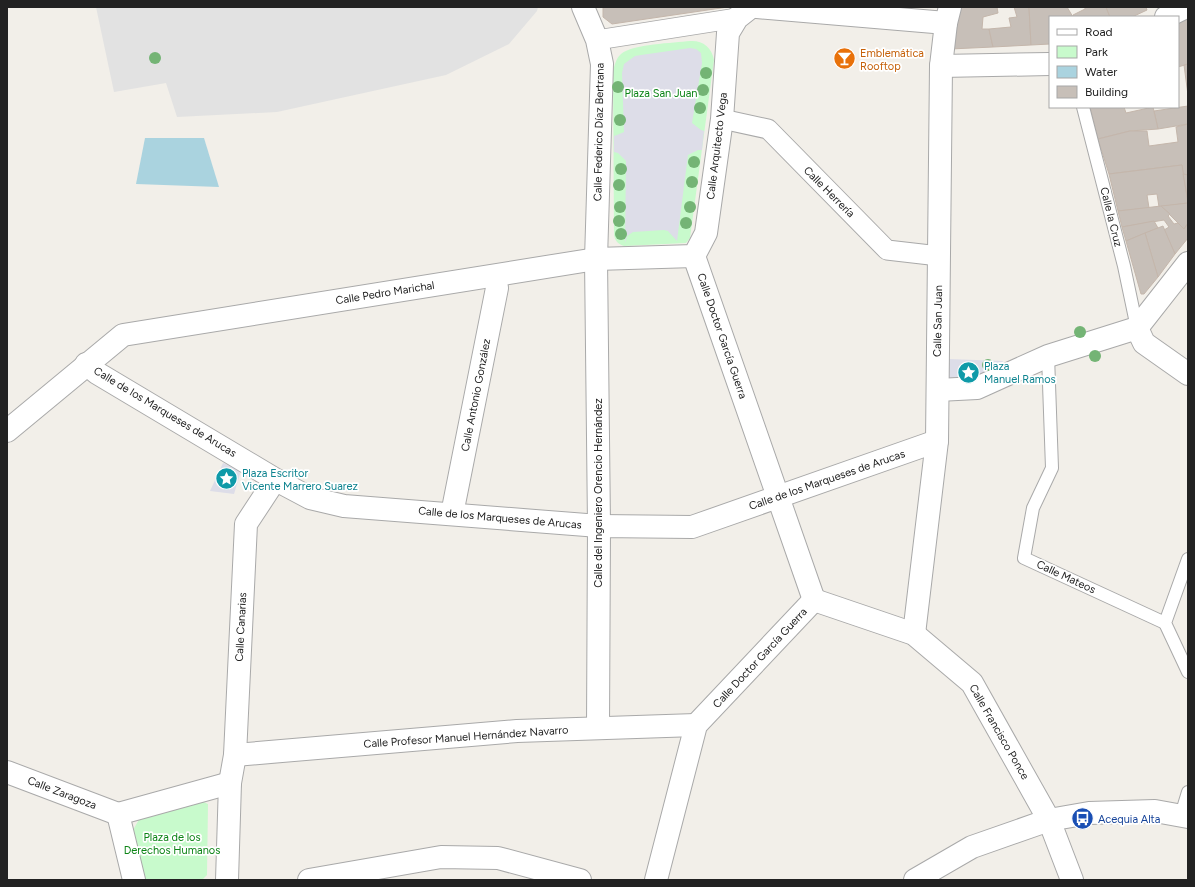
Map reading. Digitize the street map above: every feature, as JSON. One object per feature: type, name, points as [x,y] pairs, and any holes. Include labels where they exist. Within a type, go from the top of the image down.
[{"type":"street","name":"Calle Federico Díaz Bertrana","points":[[583,7],[597,40],[602,64],[596,259]]},
{"type":"street","points":[[758,7],[948,15]]},
{"type":"street","points":[[1168,16],[1186,7]]},
{"type":"street","name":"Calle San Juan","points":[[914,634],[937,441],[941,66],[948,15]]},
{"type":"street","points":[[597,40],[738,19]]},
{"type":"street","name":"Calle Arquitecto Vega","points":[[694,256],[706,233],[738,19]]},
{"type":"street","points":[[941,66],[1049,64]]},
{"type":"street","name":"Calle Herrería","points":[[722,119],[768,129],[887,250],[939,256]]},
{"type":"street","name":"Calle Pedro Marichal","points":[[7,432],[122,335],[596,259],[694,256]]},
{"type":"street","name":"Calle Doctor García Guerra","points":[[656,880],[696,725],[814,600],[694,256]]},
{"type":"street","name":"Calle del Ingeniero Orencio Hernández","points":[[596,259],[599,526],[598,728]]},
{"type":"street","points":[[938,390],[977,388],[1048,356],[1137,328],[1188,263]]},
{"type":"street","name":"Calle Antonio González","points":[[452,514],[497,288],[495,276]]},
{"type":"street","points":[[1137,328],[1144,343],[1188,374]]},
{"type":"street","name":"Calle de los Marqueses de Arucas","points":[[86,364],[97,373],[278,481],[310,498],[344,506],[599,526],[692,527],[937,441]]},
{"type":"street","name":"Calle Canarias","points":[[230,783],[235,755],[246,524],[271,486],[278,481]]},
{"type":"street","name":"Calle Francisco Ponce","points":[[814,600],[914,634],[972,683],[1049,820],[1072,880]]},
{"type":"street","name":"Calle Profesor Manuel Hernández Navarro","points":[[235,755],[517,731],[696,725]]},
{"type":"street","name":"Calle Zaragoza","points":[[7,772],[118,814]]},
{"type":"street","points":[[134,880],[118,814],[230,783],[227,880]]},
{"type":"street","points":[[915,880],[972,847],[1049,820],[1090,813],[1155,811],[1185,816]]},
{"type":"street","points":[[309,880],[441,857],[498,858],[580,880]]},
{"type":"lane","name":"Calle la Cruz","points":[[1083,108],[1124,266],[1137,328]]},
{"type":"lane","name":"Calle Mateos","points":[[1048,356],[1052,468],[1033,508],[1024,558],[1165,623]]},
{"type":"lane","points":[[1188,559],[1165,623],[1188,672]]},
{"type":"lane","points":[[1185,816],[1188,792]]},
{"type":"green space","name":"Plaza San Juan","points":[[690,41],[699,42],[706,45],[711,51],[714,60],[690,238],[686,243],[624,246],[617,242],[614,235],[613,70],[618,57],[626,51],[643,46]]},
{"type":"green space","name":"Plaza de los Derechos Humanos","points":[[197,799],[208,804],[207,875],[202,880],[144,880],[132,832],[142,814]]},
{"type":"shaded area","points":[[96,7],[538,7],[537,11],[509,44],[446,75],[277,112],[177,117],[166,83],[114,92]]},
{"type":"shaded area","name":"Plaza San Juan","points":[[690,48],[696,49],[701,53],[702,63],[692,123],[704,131],[702,150],[698,150],[688,155],[677,241],[668,231],[664,230],[633,232],[627,236],[625,243],[626,161],[618,153],[614,152],[614,136],[624,132],[622,73],[624,64],[635,56]]},
{"type":"shaded area","name":"Plaza Manuel Ramos","points":[[949,359],[1003,361],[1000,366],[976,379],[951,381],[948,377]]},
{"type":"shaded area","name":"Plaza Escritor Vicente Marrero Suarez","points":[[223,463],[239,469],[240,474],[234,494],[210,491]]},
{"type":"water","points":[[145,138],[204,138],[219,187],[136,184]]},
{"type":"building","points":[[603,7],[728,7],[612,24],[603,17]]},
{"type":"building","points":[[956,7],[997,7],[998,13],[983,17],[982,29],[989,29],[993,47],[950,49]]},
{"type":"building","points":[[1014,7],[1029,7],[1031,45],[993,47],[989,29],[1011,27],[1009,18],[1017,17]]},
{"type":"building","points":[[1029,7],[1067,7],[1072,16],[1049,16],[1049,44],[1031,45]]},
{"type":"building","points":[[1085,7],[1106,7],[1110,16],[1073,16],[1085,9]]},
{"type":"building","points":[[1106,7],[1146,7],[1147,10],[1134,16],[1110,16]]},
{"type":"building","points":[[1188,13],[1188,64],[1179,67],[1179,18]]},
{"type":"building","points":[[1188,64],[1188,95],[1184,65]]},
{"type":"building","points":[[1188,106],[1188,124],[1158,129],[1154,111]]},
{"type":"building","points":[[1090,108],[1124,108],[1126,113],[1153,108],[1158,129],[1130,131],[1098,139]]},
{"type":"building","points":[[1188,124],[1188,175],[1183,174],[1182,165],[1109,174],[1098,139],[1130,131],[1147,131],[1149,146],[1178,142],[1176,127]]},
{"type":"building","points":[[1182,165],[1188,203],[1159,207],[1157,194],[1147,195],[1149,208],[1118,211],[1109,174]]},
{"type":"building","points":[[1183,174],[1188,175],[1188,200]]},
{"type":"building","points":[[1188,203],[1188,223],[1184,229],[1161,206]]},
{"type":"building","points":[[1161,206],[1170,214],[1168,216],[1174,224],[1178,223],[1184,229],[1188,223],[1188,238],[1175,254],[1164,230],[1169,227],[1164,220],[1122,227],[1118,211]]},
{"type":"building","points":[[1154,221],[1158,228],[1126,241],[1122,227]]},
{"type":"building","points":[[1163,226],[1175,254],[1158,277],[1145,233]]},
{"type":"building","points":[[1145,233],[1158,277],[1144,294],[1141,294],[1126,241]]},
{"type":"place","name":"Emblemática Rooftop","points":[[844,59]]},
{"type":"place","name":"Plaza Manuel Ramos","points":[[969,372]]},
{"type":"place","name":"Plaza Escritor Vicente Marrero Suarez","points":[[227,479]]},
{"type":"place","name":"Acequia Alta","points":[[1082,819]]}]
